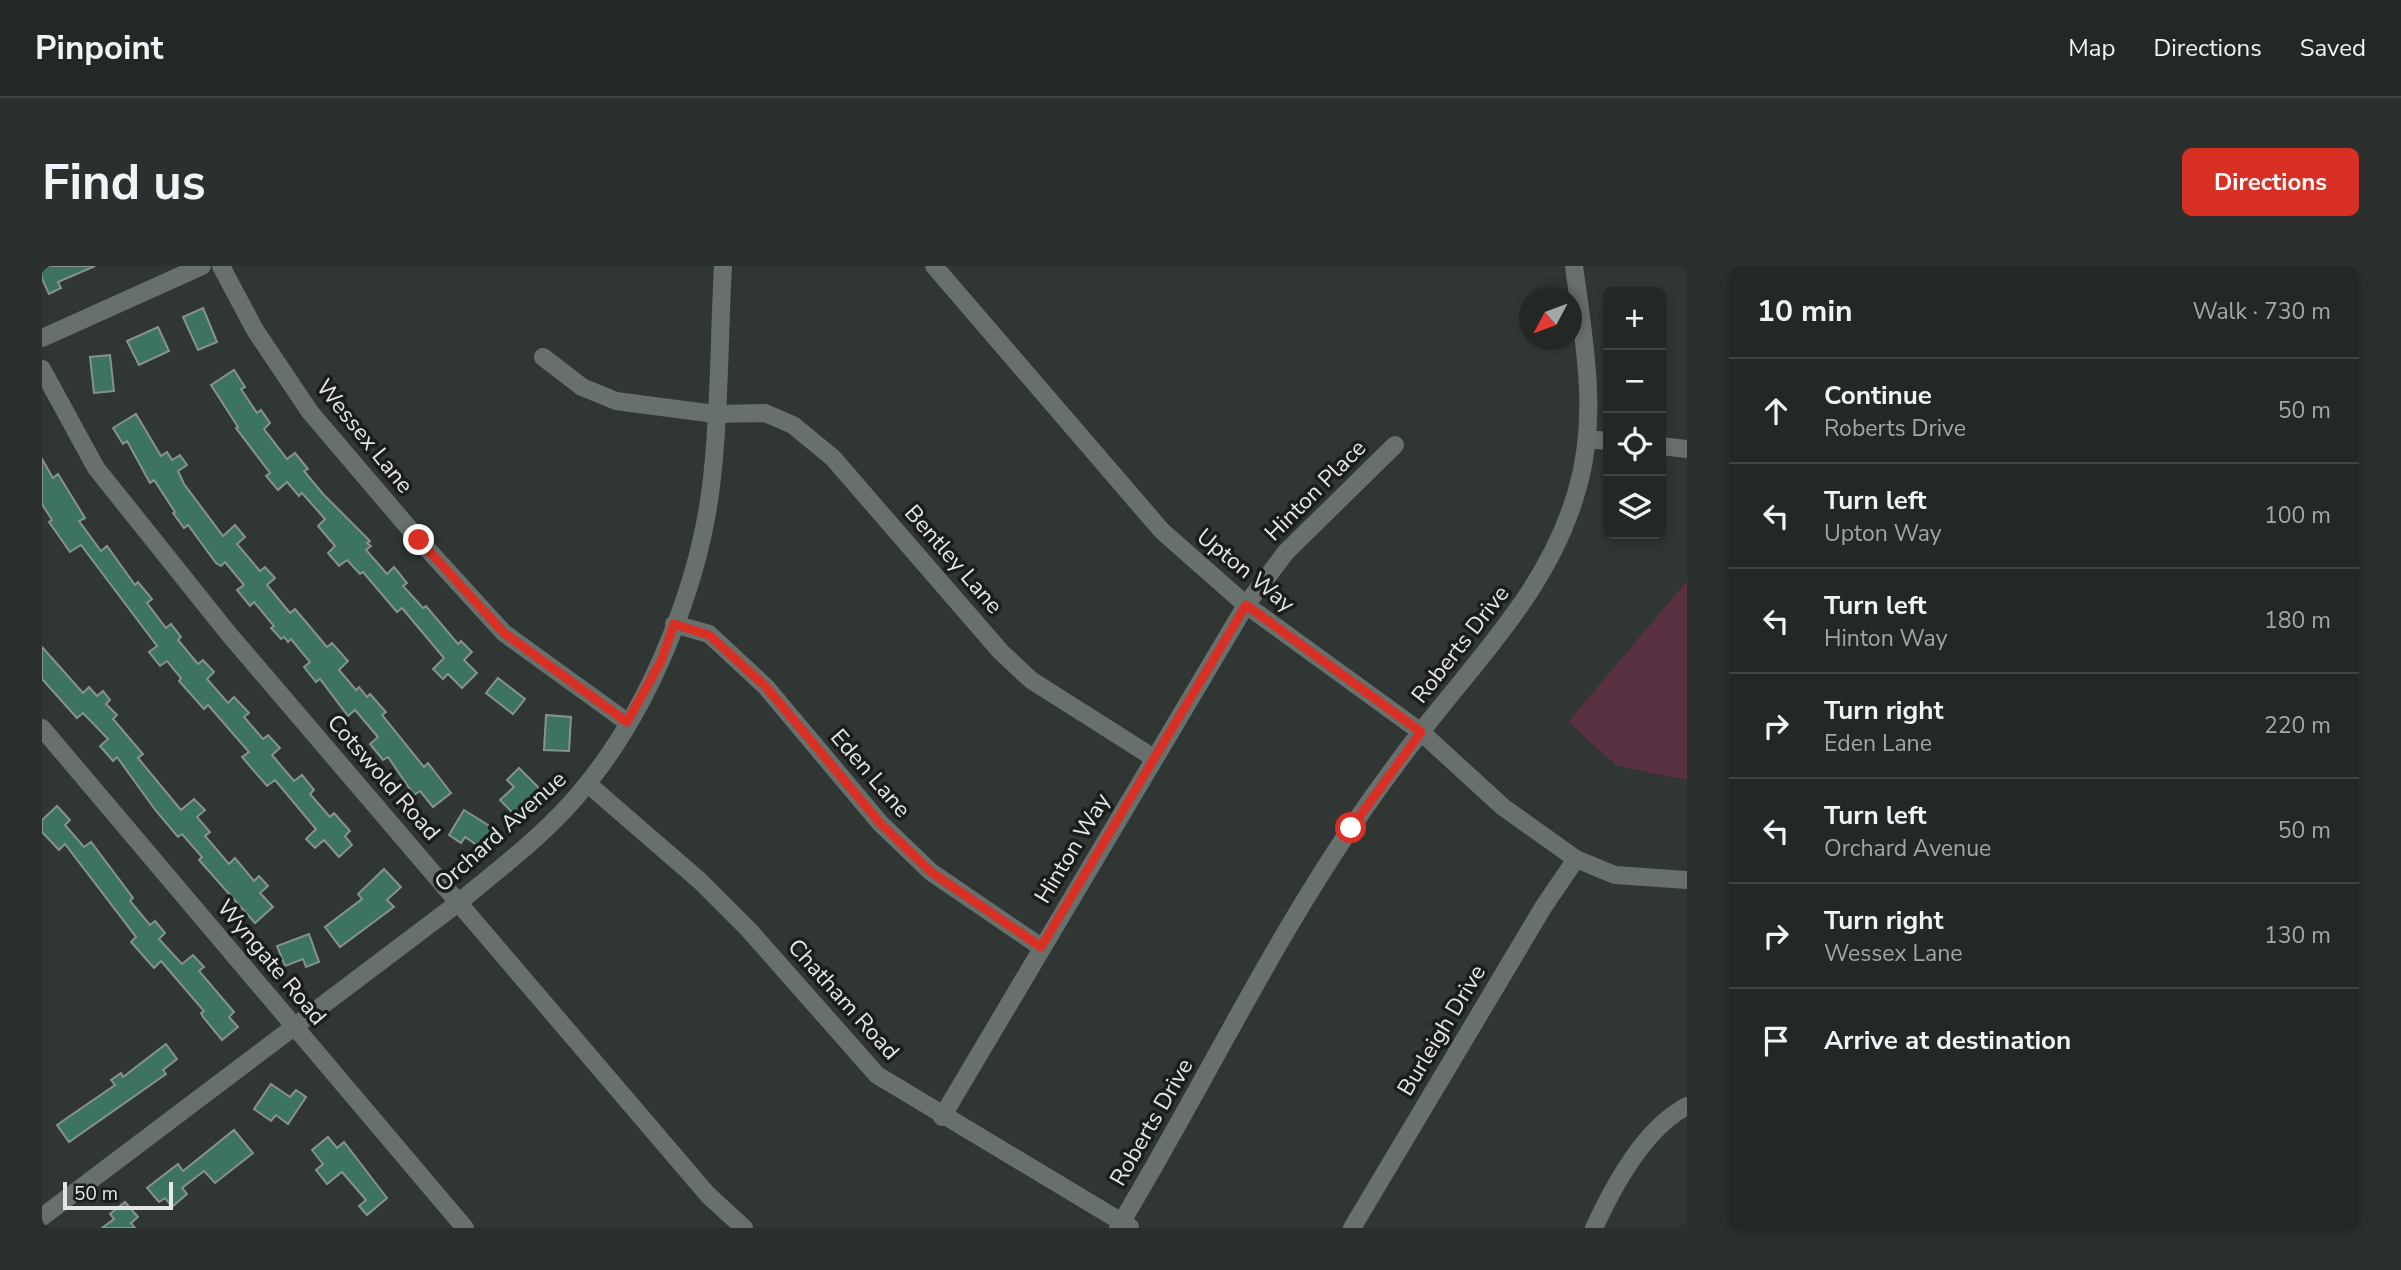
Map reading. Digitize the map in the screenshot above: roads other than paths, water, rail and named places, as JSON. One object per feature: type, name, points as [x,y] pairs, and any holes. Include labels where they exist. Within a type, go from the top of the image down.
[{"type":"street","points":[[42,338],[202,266]]},
{"type":"street","name":"Wessex Lane","points":[[220,266],[255,330],[310,412],[419,540],[504,633],[627,722]]},
{"type":"street","name":"Orchard Avenue","points":[[42,1217],[458,903],[524,848],[588,784],[661,661],[697,556],[712,479],[723,266]]},
{"type":"street","name":"Upton Way","points":[[934,266],[1162,531],[1246,605],[1421,732],[1503,807],[1576,859],[1615,875],[1687,880]]},
{"type":"street","name":"Roberts Drive","points":[[1123,1226],[1351,828],[1421,732],[1531,593],[1563,535],[1578,488],[1587,439],[1590,378],[1574,266]]},
{"type":"street","name":"Bentley Lane","points":[[543,357],[582,387],[616,401],[715,414],[765,413],[793,425],[834,458],[1001,652],[1021,671],[1154,758]]},
{"type":"street","name":"Cotswold Road","points":[[42,369],[96,468],[228,633],[708,1195],[744,1228]]},
{"type":"street","points":[[1587,439],[1603,441]]},
{"type":"street","name":"Hinton Place","points":[[1246,605],[1294,544],[1395,445]]},
{"type":"street","points":[[1666,447],[1687,449]]},
{"type":"street","name":"Hinton Way","points":[[942,1116],[1246,605]]},
{"type":"street","name":"Eden Lane","points":[[674,624],[709,635],[766,687],[880,823],[931,872],[1041,947]]},
{"type":"street","name":"Wyngate Road","points":[[42,728],[465,1228]]},
{"type":"street","name":"Chatham Road","points":[[588,784],[700,881],[739,920],[877,1075],[1123,1226]]},
{"type":"street","name":"Burleigh Drive","points":[[1352,1228],[1544,906],[1576,859]]},
{"type":"street","points":[[1594,1228],[1634,1159],[1654,1131],[1674,1113],[1687,1106]]}]
